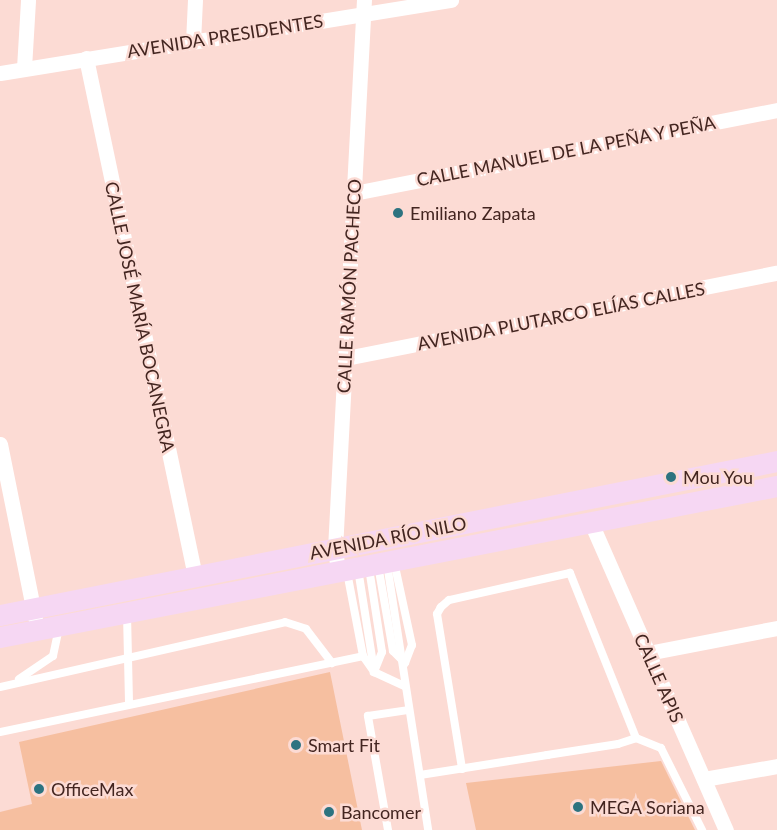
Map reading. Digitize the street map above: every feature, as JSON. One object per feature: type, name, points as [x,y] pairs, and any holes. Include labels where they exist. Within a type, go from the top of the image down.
[{"type":"main road","name":"AVENIDA RÍO NILO","points":[[0,615],[777,461]]},
{"type":"main road","name":"AVENIDA RÍO NILO","points":[[0,638],[592,525],[777,486]]},
{"type":"street","points":[[24,68],[28,0]]},
{"type":"street","points":[[193,42],[195,0]]},
{"type":"street","name":"AVENIDA PRESIDENTES","points":[[0,73],[193,42],[364,8],[451,0]]},
{"type":"street","name":"CALLE RAMÓN PACHECO","points":[[364,8],[335,549],[367,567]]},
{"type":"street","name":"CALLE JOSÉ MARÍA BOCANEGRA","points":[[86,58],[195,576]]},
{"type":"street","name":"CALLE MANUEL DE LA PEÑA Y PEÑA","points":[[354,193],[777,110]]},
{"type":"street","name":"AVENIDA PLUTARCO ELÍAS CALLES","points":[[346,358],[777,273]]},
{"type":"street","points":[[0,444],[37,630]]},
{"type":"street","name":"CALLE APIS","points":[[592,525],[726,830]]},
{"type":"street","points":[[648,653],[777,628]]},
{"type":"street","points":[[704,779],[777,766]]},
{"type":"lane","points":[[367,567],[363,656],[374,672],[404,686]]},
{"type":"lane","points":[[367,567],[393,651],[405,663]]},
{"type":"lane","points":[[367,567],[412,645],[405,663],[404,686],[428,830]]},
{"type":"lane","points":[[367,567],[374,672]]},
{"type":"lane","points":[[462,769],[437,614],[449,600],[567,572],[574,577],[636,738]]},
{"type":"lane","points":[[127,613],[129,703]]},
{"type":"lane","points":[[0,687],[127,656],[285,622],[306,629],[332,663]]},
{"type":"lane","points":[[0,687],[48,662],[59,626]]},
{"type":"lane","points":[[0,732],[129,703],[363,656]]},
{"type":"lane","points":[[0,687],[0,696]]},
{"type":"lane","points":[[388,830],[368,716],[408,710]]},
{"type":"lane","points":[[420,775],[636,738],[661,748],[702,830]]},
{"type":"building","points":[[330,672],[362,830],[0,830],[0,812],[32,804],[19,742]]},
{"type":"building","name":"MEGA Soriana","points":[[661,761],[695,830],[476,830],[466,783]]},
{"type":"place","name":"Emiliano Zapata","points":[[398,213]]},
{"type":"place","name":"Mou You","points":[[671,477]]},
{"type":"place","name":"Smart Fit","points":[[296,745]]},
{"type":"place","name":"OfficeMax","points":[[39,789]]},
{"type":"place","name":"MEGA Soriana","points":[[578,807]]},
{"type":"place","name":"Bancomer","points":[[329,812]]}]
